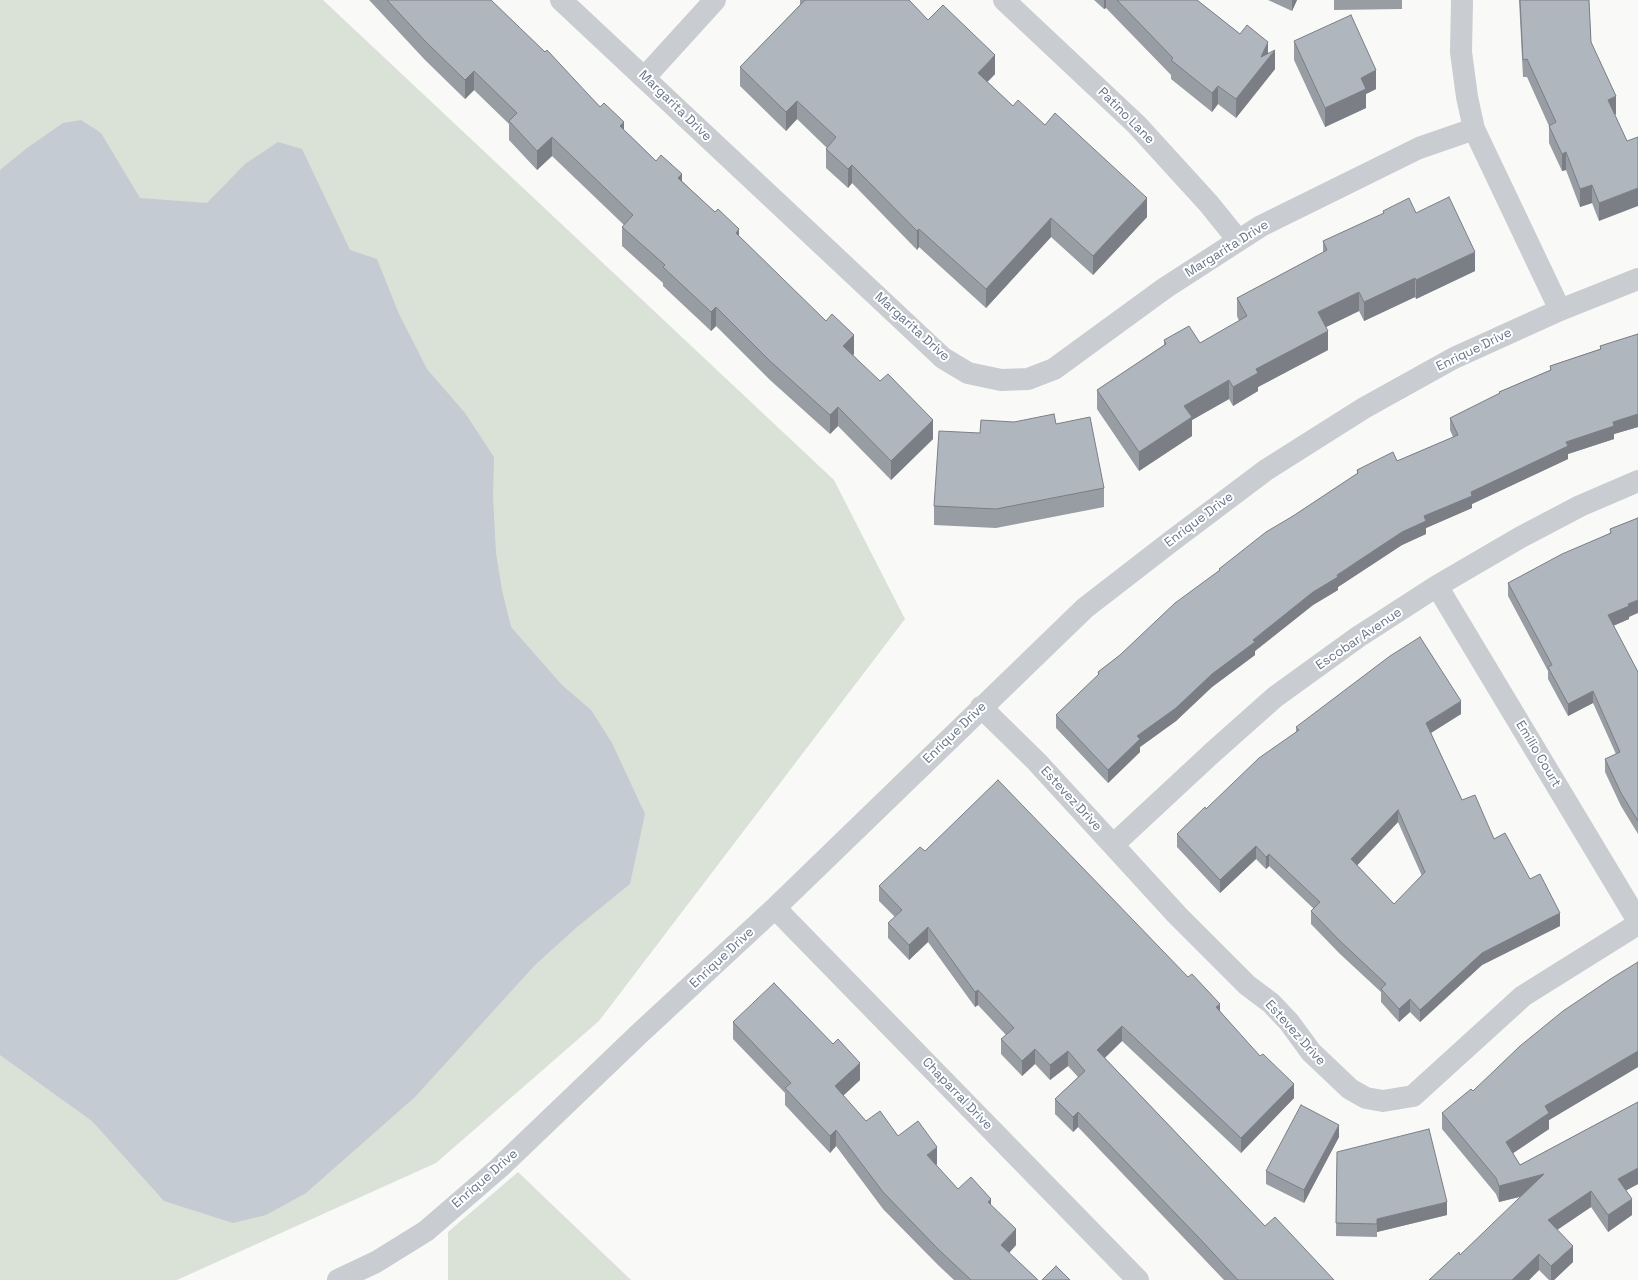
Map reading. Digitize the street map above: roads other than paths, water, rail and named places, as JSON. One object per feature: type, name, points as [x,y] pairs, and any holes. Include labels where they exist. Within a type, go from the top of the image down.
[{"type":"street","name":"Margarita Drive","points":[[561,0],[645,77],[943,358],[968,373],[1001,380],[1028,379],[1054,369],[1165,288],[1260,226],[1419,148],[1474,129]]},
{"type":"street","points":[[645,77],[715,0]]},
{"type":"street","name":"Patino Lane","points":[[1004,0],[1137,125],[1209,204],[1238,240]]},
{"type":"street","points":[[1462,0],[1461,52],[1467,97],[1474,129],[1560,310]]},
{"type":"street","name":"Enrique Drive","points":[[338,1280],[376,1262],[426,1231],[500,1168],[639,1034],[775,908],[980,707],[1085,608],[1266,470],[1364,408],[1454,358],[1560,310],[1638,279]]},
{"type":"street","name":"Escobar Avenue","points":[[1113,845],[1275,697],[1358,637],[1437,586],[1521,537],[1580,506],[1638,481]]},
{"type":"street","name":"Emilio Court","points":[[1437,586],[1638,923]]},
{"type":"street","name":"Estevez Drive","points":[[980,707],[1037,762],[1178,916],[1247,985],[1271,1003],[1311,1052],[1350,1090],[1366,1098],[1383,1101],[1413,1096],[1523,996],[1638,923]]},
{"type":"street","name":"Chaparral Drive","points":[[775,908],[1138,1280]]}]
